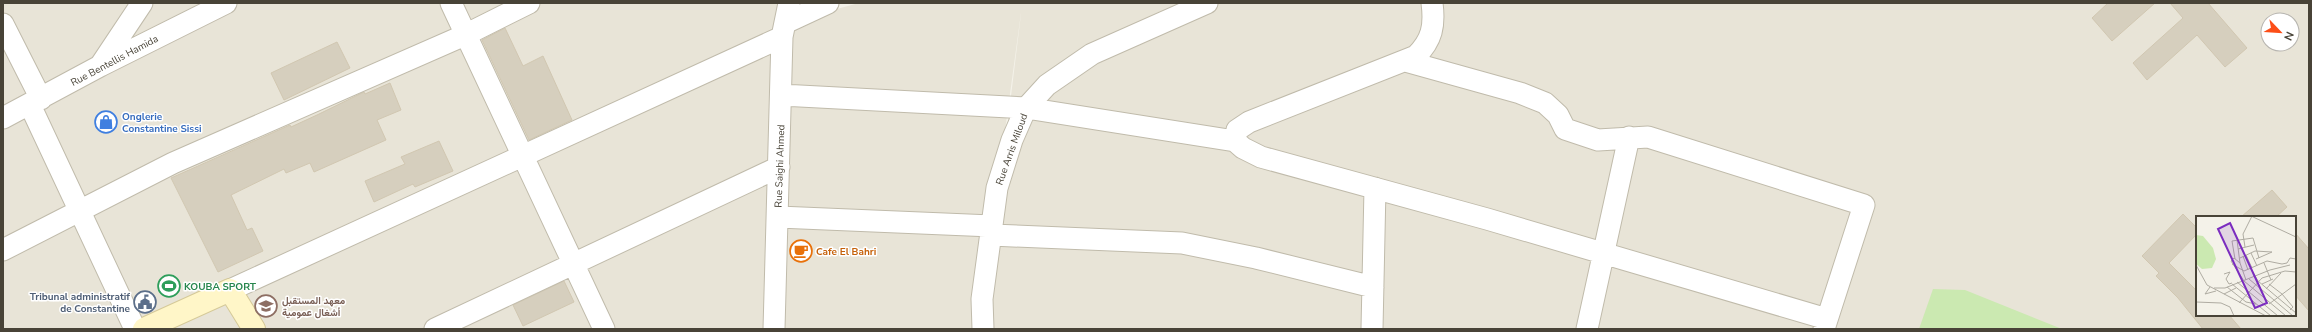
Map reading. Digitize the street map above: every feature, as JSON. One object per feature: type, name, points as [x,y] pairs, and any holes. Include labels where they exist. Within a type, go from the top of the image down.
[{"type":"street","points":[[100,66],[142,3]]},
{"type":"street","name":"Rue Bentellis Hamida","points":[[3,118],[100,66],[226,3]]},
{"type":"street","points":[[451,3],[604,329]]},
{"type":"street","points":[[3,250],[174,163],[465,35],[529,3]]},
{"type":"street","name":"Rue Saighi Ahmed","points":[[774,329],[781,95],[784,30],[789,3]]},
{"type":"street","points":[[144,329],[524,156],[784,30],[828,3]]},
{"type":"street","name":"Rue Arris Miloud","points":[[983,329],[982,299],[997,188],[1012,140],[1026,108],[1047,85],[1092,54],[1207,3]]},
{"type":"street","points":[[1235,141],[1237,130],[1249,122],[1416,56],[1428,44],[1432,26],[1432,3]]},
{"type":"street","points":[[3,24],[80,212],[135,329]]},
{"type":"street","points":[[781,95],[1026,108],[1235,141],[1243,148],[1261,157],[1604,253],[1826,324],[1864,205],[1648,137],[1598,140],[1565,129],[1558,115],[1545,103],[1520,93],[1405,61]]},
{"type":"street","points":[[1587,329],[1629,137]]},
{"type":"street","points":[[434,329],[779,167]]},
{"type":"street","points":[[1372,329],[1375,188]]},
{"type":"street","points":[[778,217],[1182,243],[1256,258],[1373,287]]},
{"type":"street","points":[[230,290],[254,329]]},
{"type":"shaded area","points":[[3,3],[789,3],[785,23],[859,3],[2309,3],[2309,329],[3,329]],"holes":[[[1021,13],[987,293],[986,270]]]},
{"type":"green space","points":[[1933,289],[1965,290],[2062,329],[1919,329]]},
{"type":"building","points":[[2108,3],[2155,3],[2112,41],[2092,18]]},
{"type":"building","points":[[2170,3],[2208,3],[2247,48],[2225,67],[2197,35],[2147,80],[2133,63],[2183,18]]},
{"type":"building","points":[[505,28],[523,66],[543,56],[572,120],[529,140],[482,40]]},
{"type":"building","points":[[337,42],[350,68],[284,100],[271,73]]},
{"type":"building","points":[[390,83],[401,110],[377,120],[386,140],[314,172],[310,163],[286,173],[284,169],[231,195],[247,230],[252,228],[263,251],[218,272],[171,178],[290,125],[291,127],[364,92],[365,94]]},
{"type":"building","points":[[439,141],[453,171],[415,187],[413,184],[374,202],[365,181],[405,164],[401,157]]},
{"type":"building","points":[[2272,190],[2287,207],[2277,216],[2242,216]]},
{"type":"building","points":[[2183,214],[2196,227],[2196,235],[2169,263],[2196,290],[2196,316],[2230,316],[2241,329],[2203,329],[2178,298],[2156,276],[2159,273],[2142,256]]},
{"type":"building","points":[[2296,234],[2309,249],[2309,311],[2296,296]]},
{"type":"building","points":[[564,281],[574,302],[523,326],[513,305]]},
{"type":"place","name":"Onglerie Constantine Sissi","points":[[106,122]]},
{"type":"place","name":"Cafe El Bahri","points":[[801,251]]},
{"type":"place","name":"KOUBA SPORT","points":[[169,286]]},
{"type":"place","name":"Tribunal administratif de Constantine","points":[[145,302]]},
{"type":"place","name":"معهد المستقبل أشغال عمومية","points":[[266,306]]}]
